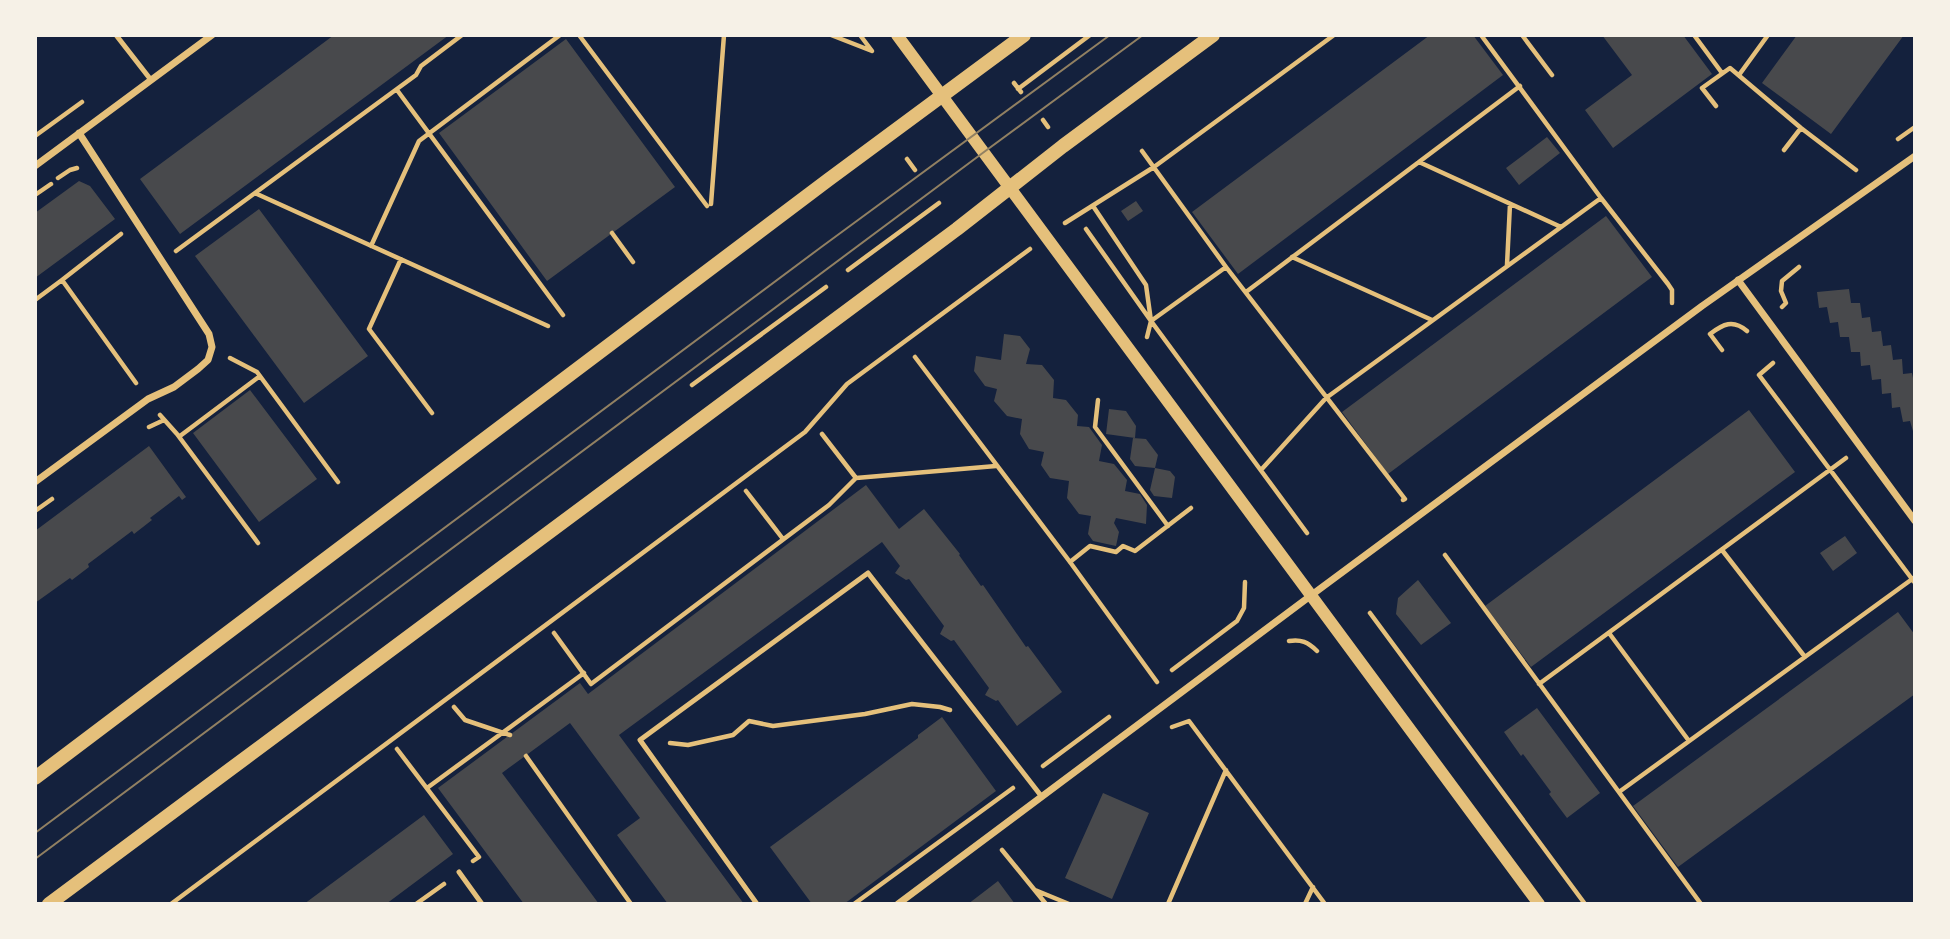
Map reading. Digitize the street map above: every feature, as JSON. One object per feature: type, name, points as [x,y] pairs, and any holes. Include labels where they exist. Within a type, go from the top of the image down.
[{"type":"main road","points":[[35,778],[1024,35]]},
{"type":"main road","points":[[49,904],[1012,188],[1063,146],[1213,35]]},
{"type":"street","points":[[35,166],[212,35]]},
{"type":"street","points":[[897,35],[1539,904]]},
{"type":"street","points":[[35,482],[148,399],[174,387],[198,369],[208,360],[212,347],[209,334],[79,133]]},
{"type":"street","points":[[898,904],[1312,594],[1738,281],[1915,156]]},
{"type":"street","points":[[1738,281],[1915,521]]},
{"type":"lane","points":[[116,35],[151,80]]},
{"type":"lane","points":[[757,904],[640,740],[868,573],[1042,796]]},
{"type":"lane","points":[[459,873],[482,904]]},
{"type":"path","points":[[169,242],[175,252],[397,90],[416,75],[421,66],[462,35]]},
{"type":"path","points":[[371,246],[419,141],[500,84],[560,35]]},
{"type":"path","points":[[579,35],[709,205],[724,35]]},
{"type":"path","points":[[831,35],[872,51],[860,35]]},
{"type":"path","points":[[1014,83],[1019,90],[1090,35]]},
{"type":"path","points":[[1070,220],[1154,167],[1334,35]]},
{"type":"path","points":[[1481,35],[1668,284],[1672,290],[1671,304]]},
{"type":"path","points":[[1522,35],[1552,75]]},
{"type":"path","points":[[1694,35],[1723,73]]},
{"type":"path","points":[[1701,44],[1704,35]]},
{"type":"path","points":[[1739,75],[1768,35]]},
{"type":"path","points":[[429,50],[434,56]]},
{"type":"path","points":[[1716,106],[1702,88],[1730,68],[1856,170]]},
{"type":"path","points":[[1246,292],[1520,86]]},
{"type":"path","points":[[397,90],[562,315]]},
{"type":"path","points":[[1042,120],[1048,127]]},
{"type":"path","points":[[1784,150],[1801,128]]},
{"type":"path","points":[[1142,151],[1226,267],[1405,499],[1394,507]]},
{"type":"path","points":[[907,159],[915,170]]},
{"type":"path","points":[[1419,161],[1562,227]]},
{"type":"path","points":[[36,192],[84,164]]},
{"type":"path","points":[[256,193],[548,326]]},
{"type":"path","points":[[1261,470],[1326,398],[1601,198]]},
{"type":"path","points":[[848,270],[937,201],[944,209]]},
{"type":"path","points":[[1507,266],[1510,204]]},
{"type":"path","points":[[1093,206],[1146,285],[1151,321],[1143,369]]},
{"type":"path","points":[[35,300],[136,222]]},
{"type":"path","points":[[1086,229],[1307,533]]},
{"type":"path","points":[[612,233],[633,262]]},
{"type":"path","points":[[172,904],[805,432],[847,384],[1026,253]]},
{"type":"path","points":[[1292,257],[1433,321]]},
{"type":"path","points":[[401,259],[369,329],[432,413]]},
{"type":"path","points":[[1786,303],[1781,292],[1782,281],[1806,261]]},
{"type":"path","points":[[1151,321],[1226,267]]},
{"type":"path","points":[[62,280],[148,399],[180,436],[258,543]]},
{"type":"path","points":[[692,386],[826,287]]},
{"type":"path","points":[[1722,350],[1710,334],[1721,326],[1731,323],[1742,326],[1749,332]]},
{"type":"path","points":[[212,347],[257,372],[338,482]]},
{"type":"path","points":[[1619,792],[1914,579],[1759,375],[1789,350]]},
{"type":"path","points":[[915,357],[1157,682],[1237,621],[1244,608],[1245,582]]},
{"type":"path","points":[[180,436],[260,376]]},
{"type":"path","points":[[1098,400],[1095,427],[1168,526]]},
{"type":"path","points":[[822,434],[856,478]]},
{"type":"path","points":[[1539,684],[1861,447]]},
{"type":"path","points":[[554,633],[591,684],[829,505],[856,478],[997,466]]},
{"type":"path","points":[[746,491],[783,539]]},
{"type":"path","points":[[1070,562],[1090,546],[1116,552],[1123,547],[1135,551],[1191,508]]},
{"type":"path","points":[[1722,550],[1805,657]]},
{"type":"path","points":[[1445,555],[1701,904]]},
{"type":"path","points":[[1370,613],[1585,904]]},
{"type":"path","points":[[1609,633],[1689,741]]},
{"type":"path","points":[[1289,640],[1304,641],[1317,651]]},
{"type":"path","points":[[427,788],[583,673]]},
{"type":"path","points":[[640,740],[688,744],[733,735],[749,721],[773,726],[865,714],[912,704],[940,706],[981,719]]},
{"type":"path","points":[[454,707],[465,720],[510,734]]},
{"type":"path","points":[[855,904],[1114,714]]},
{"type":"path","points":[[1189,721],[1325,904]]},
{"type":"path","points":[[397,749],[479,857],[416,904]]},
{"type":"path","points":[[526,756],[631,904]]},
{"type":"path","points":[[1168,904],[1226,770]]},
{"type":"path","points":[[991,836],[1046,904]]},
{"type":"path","points":[[1305,904],[1312,887]]},
{"type":"path","points":[[1034,890],[1069,904]]},
{"type":"building","points":[[334,35],[449,35],[180,234],[140,179]]},
{"type":"building","points":[[1430,35],[1473,35],[1503,75],[1238,274],[1192,212]]},
{"type":"building","points":[[1602,35],[1683,35],[1712,74],[1613,148],[1585,110],[1632,75]]},
{"type":"building","points":[[1797,35],[1904,35],[1831,134],[1762,83]]},
{"type":"building","points":[[566,39],[675,187],[547,281],[439,133]]},
{"type":"building","points":[[1547,137],[1560,153],[1519,185],[1506,168]]},
{"type":"building","points":[[79,181],[90,186],[115,219],[35,278],[35,213]]},
{"type":"building","points":[[1136,201],[1143,211],[1128,221],[1121,211]]},
{"type":"building","points":[[259,209],[368,356],[304,403],[195,256]]},
{"type":"building","points":[[1606,216],[1652,277],[1388,474],[1342,412]]},
{"type":"building","points":[[1849,289],[1851,303],[1860,303],[1862,318],[1870,317],[1872,332],[1881,331],[1883,346],[1891,345],[1893,360],[1902,359],[1903,374],[1912,373],[1915,388],[1915,438],[1910,421],[1903,422],[1900,407],[1892,408],[1891,393],[1882,394],[1881,379],[1872,380],[1870,365],[1861,366],[1860,352],[1851,352],[1849,337],[1840,337],[1838,322],[1830,323],[1827,307],[1819,308],[1817,292]]},
{"type":"building","points":[[1004,334],[1020,336],[1030,349],[1026,364],[1042,365],[1054,380],[1053,398],[1066,400],[1078,415],[1077,426],[1089,427],[1102,445],[1099,461],[1114,464],[1127,480],[1125,491],[1140,494],[1147,505],[1146,524],[1116,518],[1114,523],[1119,532],[1116,546],[1093,541],[1088,534],[1091,516],[1079,514],[1067,498],[1069,481],[1050,478],[1041,465],[1044,452],[1029,449],[1020,434],[1022,419],[1007,416],[994,401],[997,389],[985,386],[974,371],[976,356],[1001,360]]},
{"type":"building","points":[[250,390],[317,479],[259,522],[193,433]]},
{"type":"building","points":[[1109,409],[1126,411],[1136,426],[1135,438],[1106,434]]},
{"type":"building","points":[[1749,410],[1795,472],[1531,667],[1485,606]]},
{"type":"building","points":[[1133,438],[1146,439],[1158,455],[1155,468],[1135,466],[1130,459]]},
{"type":"building","points":[[149,446],[186,497],[182,500],[179,496],[134,534],[132,531],[88,564],[89,567],[72,580],[70,578],[35,603],[35,531]]},
{"type":"building","points":[[1155,468],[1170,471],[1175,477],[1172,498],[1154,496],[1150,490]]},
{"type":"building","points":[[866,485],[899,529],[924,509],[1062,692],[1017,726],[998,700],[985,695],[989,688],[954,640],[951,641],[940,634],[944,626],[909,579],[906,580],[895,573],[900,566],[882,542],[619,735],[744,904],[668,904],[617,835],[640,818],[570,723],[502,773],[599,904],[524,904],[438,788],[580,683],[588,694]]},
{"type":"building","points":[[1845,536],[1857,553],[1833,571],[1820,553]]},
{"type":"building","points":[[1418,580],[1451,623],[1421,645],[1396,614],[1398,598]]},
{"type":"building","points":[[1898,612],[1915,635],[1915,694],[1678,867],[1633,806]]},
{"type":"building","points":[[1537,708],[1600,793],[1567,818],[1549,794],[1551,792],[1504,732]]},
{"type":"building","points":[[942,717],[996,791],[844,904],[812,904],[770,847],[918,738],[918,735]]},
{"type":"building","points":[[1103,793],[1149,813],[1112,899],[1065,878]]},
{"type":"building","points":[[424,815],[453,854],[386,904],[304,904]]},
{"type":"building","points":[[998,881],[1015,904],[968,904],[985,891]]},
{"type":"tram line","points":[[35,833],[1110,35]]},
{"type":"tram line","points":[[35,859],[1143,35]]}]
